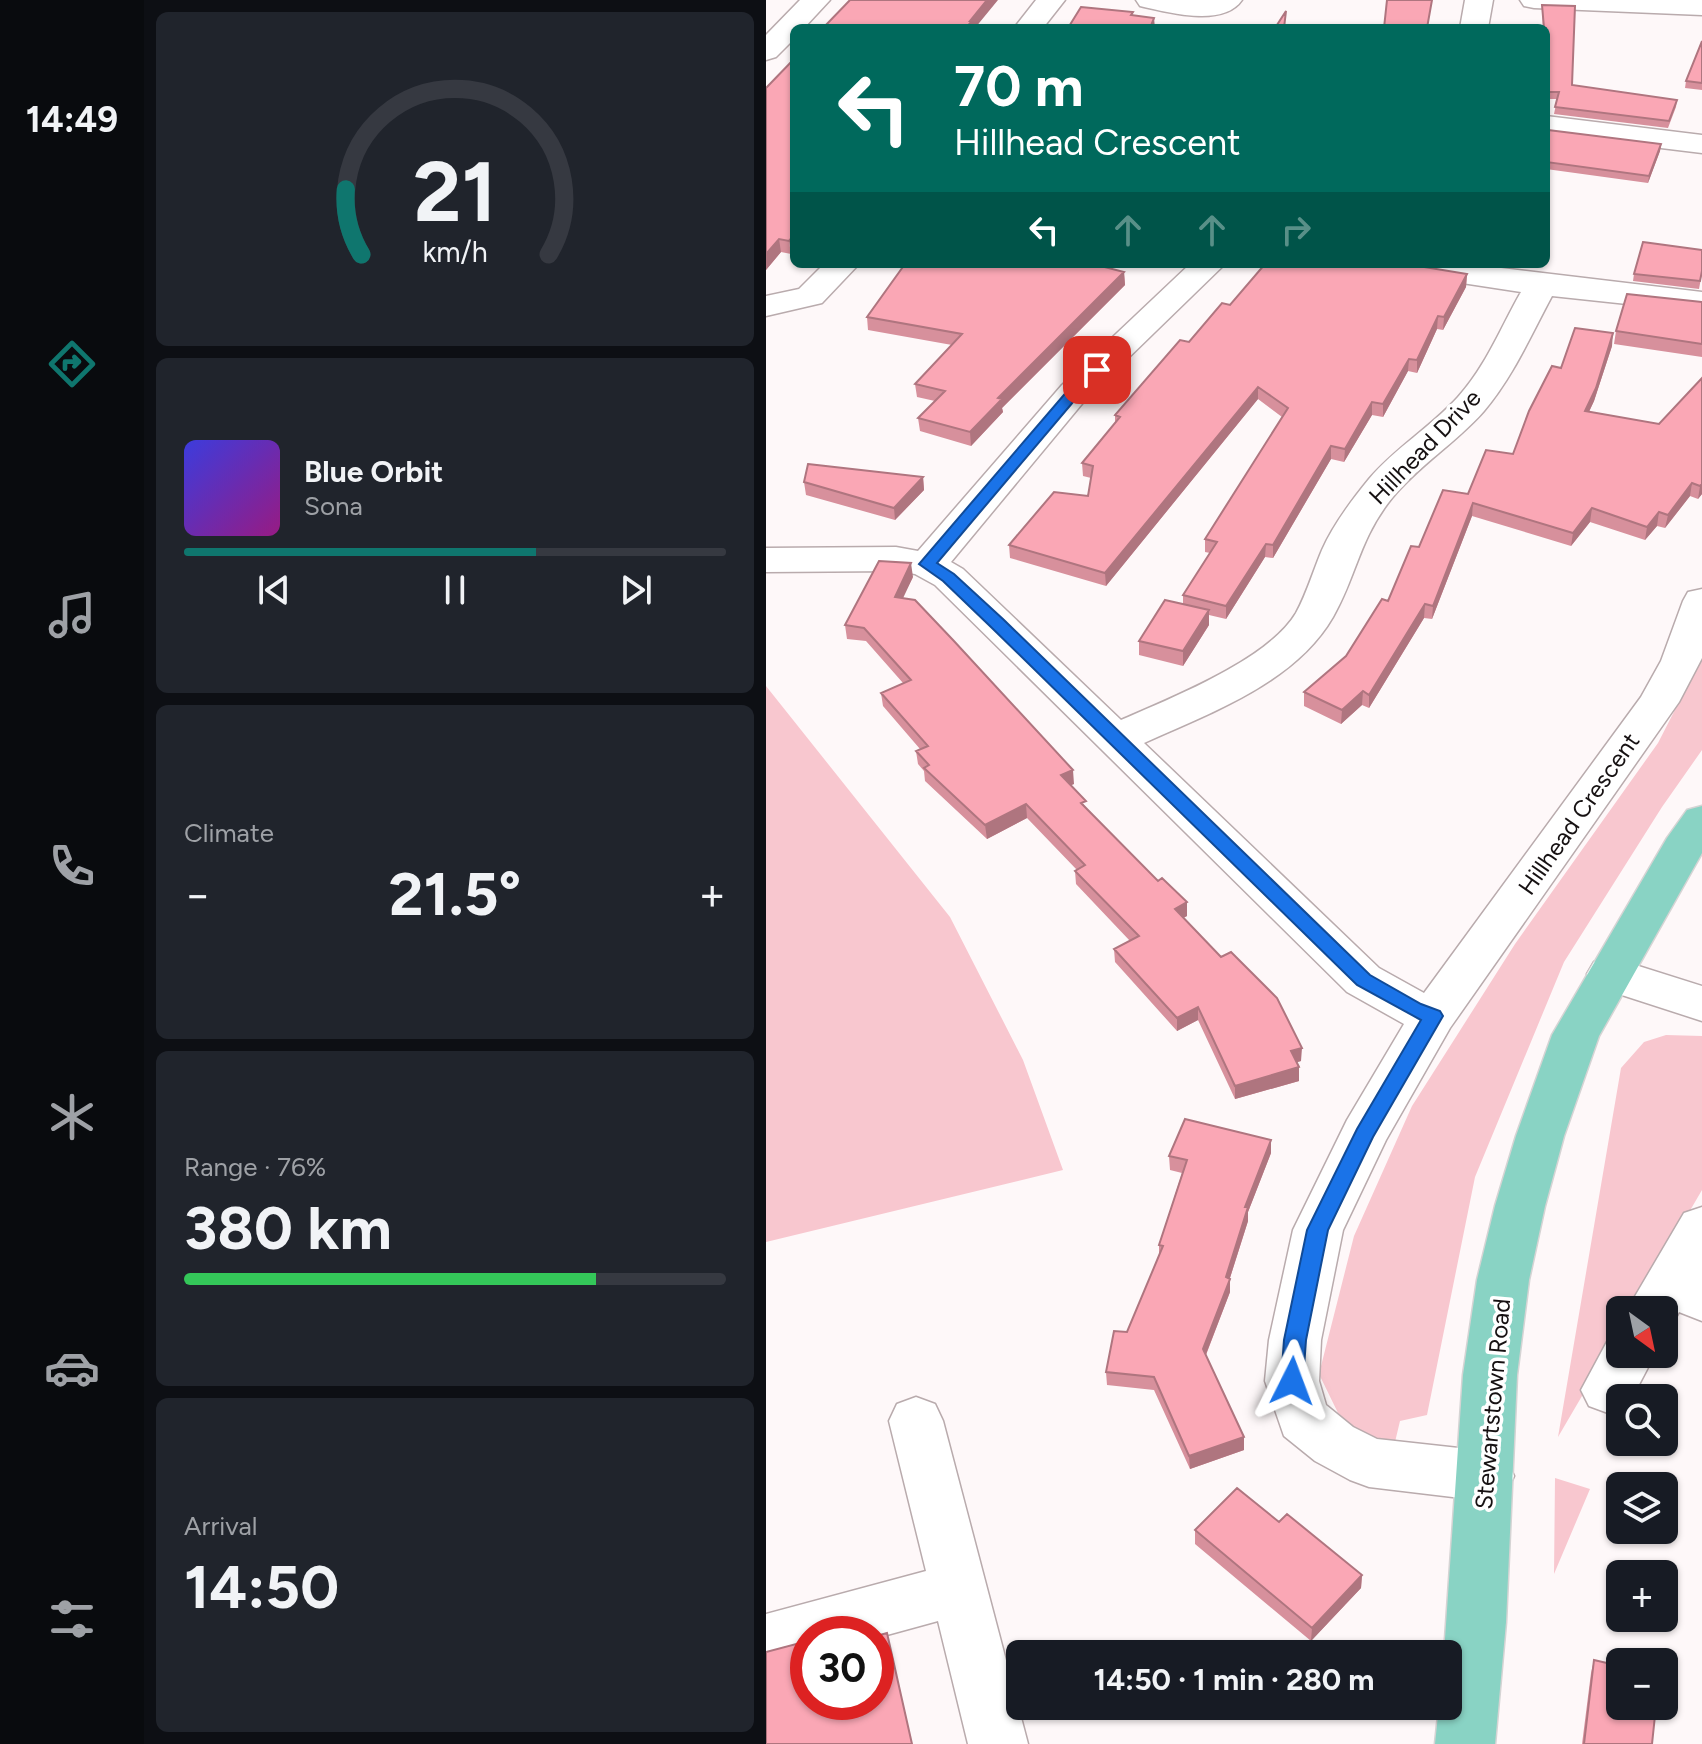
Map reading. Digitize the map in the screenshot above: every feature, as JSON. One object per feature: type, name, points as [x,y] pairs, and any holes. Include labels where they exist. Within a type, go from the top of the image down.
[{"type":"main road","name":"Stewartstown Road","points":[[1465,1744],[1486,1476],[1490,1375],[1503,1280],[1520,1206],[1540,1136],[1576,1035],[1682,849],[1702,821]]},
{"type":"street","points":[[792,24],[816,0]]},
{"type":"street","points":[[1031,24],[1051,0]]},
{"type":"street","points":[[1150,0],[1227,11]]},
{"type":"street","points":[[1475,24],[1479,0]]},
{"type":"street","points":[[1534,0],[1702,7]]},
{"type":"street","points":[[766,51],[790,27]]},
{"type":"street","points":[[1550,125],[1702,144]]},
{"type":"street","points":[[766,306],[810,296],[839,268]]},
{"type":"street","points":[[926,564],[939,553],[1074,392],[1205,268]]},
{"type":"street","points":[[1429,268],[1541,285],[1702,302]]},
{"type":"street","name":"Hillhead Drive","points":[[1116,739],[1241,677],[1278,653],[1305,629],[1346,538],[1363,511],[1395,474],[1470,405],[1491,378],[1541,285]]},
{"type":"street","points":[[766,560],[896,559],[926,564],[949,577],[1363,980],[1415,1010],[1433,1016]]},
{"type":"street","name":"Hillhead Crescent","points":[[1486,1476],[1369,1463],[1334,1444],[1303,1419],[1292,1381],[1295,1340],[1318,1230],[1364,1134],[1433,1016],[1659,702],[1681,661],[1702,601]]},
{"type":"street","points":[[1610,974],[1702,1004]]},
{"type":"street","points":[[1674,1296],[1702,1228]]},
{"type":"street","points":[[916,1421],[998,1744]]},
{"type":"street","points":[[766,1641],[959,1589]]},
{"type":"shaded area","points":[[1702,657],[1702,750],[1662,807],[1564,962],[1475,1177],[1427,1415],[1400,1421],[1395,1442],[1361,1435],[1338,1413],[1319,1374],[1354,1236],[1412,1106],[1515,944],[1658,743]]},
{"type":"shaded area","points":[[766,686],[950,917],[1023,1060],[1063,1170],[766,1242]]},
{"type":"shaded area","points":[[1666,1035],[1702,1036],[1702,1190],[1640,1296],[1606,1296],[1606,1355],[1558,1437],[1621,1068],[1644,1042]]},
{"type":"shaded area","points":[[1555,1478],[1590,1489],[1554,1574]]},
{"type":"building","points":[[850,0],[987,0],[969,24],[827,24]]},
{"type":"building","points":[[1387,0],[1432,0],[1428,24],[1384,24]]},
{"type":"building","points":[[1542,5],[1575,6],[1572,85],[1677,100],[1669,121],[1555,107],[1559,92],[1550,92],[1550,24],[1544,24]]},
{"type":"building","points":[[1081,7],[1133,12],[1131,15],[1154,18],[1152,24],[1070,24]]},
{"type":"building","points":[[1286,11],[1284,24],[1278,24]]},
{"type":"building","points":[[1702,41],[1702,83],[1686,81]]},
{"type":"building","points":[[790,63],[790,240],[779,239],[766,254],[766,88]]},
{"type":"building","points":[[1550,130],[1661,144],[1649,176],[1550,163]]},
{"type":"building","points":[[1643,242],[1702,250],[1700,281],[1634,274]]},
{"type":"building","points":[[902,268],[1108,268],[1124,272],[998,398],[1002,399],[970,432],[918,418],[945,391],[915,384],[962,334],[867,317]]},
{"type":"building","points":[[1262,268],[1430,268],[1467,274],[1444,317],[1438,316],[1417,360],[1409,359],[1383,404],[1372,402],[1345,449],[1331,446],[1273,545],[1266,544],[1226,606],[1183,595],[1217,542],[1205,539],[1288,408],[1258,387],[1105,573],[1009,545],[1054,492],[1088,496],[1093,466],[1082,463],[1120,417],[1115,415],[1180,340],[1189,342],[1222,303],[1230,305]]},
{"type":"building","points":[[1627,294],[1702,302],[1702,344],[1616,331]]},
{"type":"building","points":[[1575,328],[1613,333],[1596,388],[1585,411],[1659,424],[1702,378],[1702,484],[1692,483],[1668,515],[1659,512],[1647,527],[1592,508],[1573,533],[1473,503],[1433,606],[1425,604],[1369,695],[1363,691],[1342,710],[1304,692],[1346,656],[1382,599],[1388,601],[1411,546],[1419,547],[1443,490],[1468,494],[1486,450],[1513,454],[1529,411],[1552,366],[1561,368]]},
{"type":"building","points":[[808,464],[923,477],[894,508],[804,482]]},
{"type":"building","points":[[879,561],[911,563],[895,597],[915,600],[1073,770],[1061,775],[1086,801],[1081,803],[1158,881],[1162,878],[1187,902],[1175,909],[1221,957],[1231,952],[1277,998],[1302,1048],[1291,1051],[1299,1067],[1235,1086],[1198,1007],[1177,1018],[1114,949],[1139,936],[1075,871],[1085,865],[1026,804],[985,825],[924,768],[929,765],[916,751],[928,746],[881,693],[911,680],[864,628],[845,625]]},
{"type":"building","points":[[1165,600],[1209,610],[1183,651],[1139,641]]},
{"type":"building","points":[[1185,1119],[1271,1140],[1245,1207],[1248,1207],[1226,1277],[1230,1279],[1203,1349],[1244,1437],[1189,1456],[1154,1377],[1106,1372],[1114,1331],[1127,1332],[1163,1246],[1159,1245],[1187,1160],[1169,1156]]},
{"type":"building","points":[[1237,1488],[1279,1522],[1287,1514],[1362,1575],[1312,1628],[1195,1530]]},
{"type":"building","points":[[790,1646],[790,1720],[894,1720],[894,1664],[912,1744],[766,1744],[766,1652]]},
{"type":"building","points":[[1594,1660],[1606,1663],[1606,1720],[1655,1720],[1652,1744],[1584,1744]]},
{"type":"route","points":[[1097,370],[1074,392],[939,553],[926,564],[949,577],[1363,980],[1415,1010],[1433,1016],[1364,1134],[1318,1230],[1295,1340],[1292,1381]]}]
